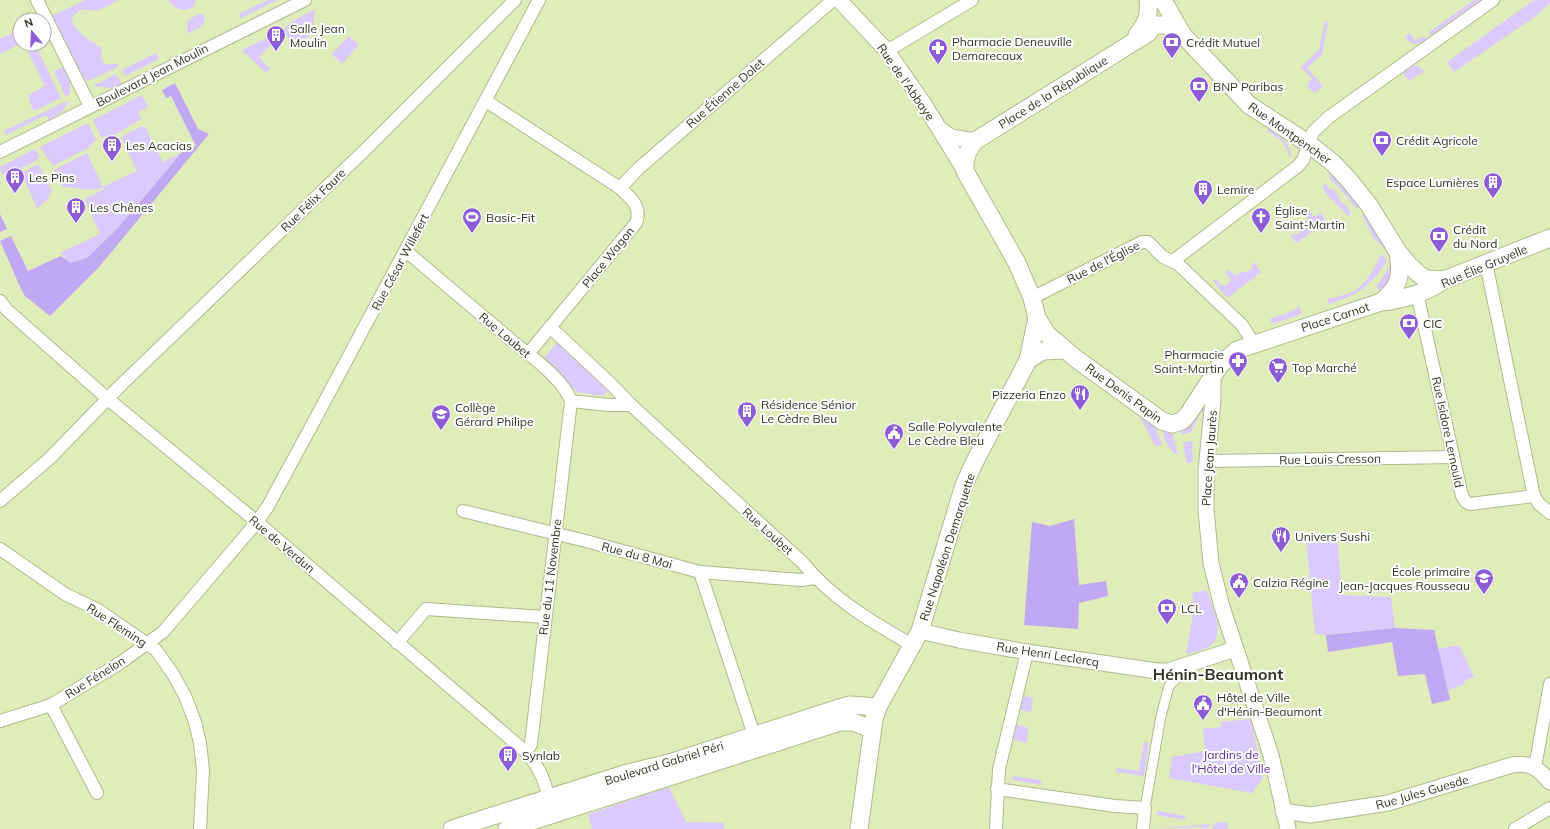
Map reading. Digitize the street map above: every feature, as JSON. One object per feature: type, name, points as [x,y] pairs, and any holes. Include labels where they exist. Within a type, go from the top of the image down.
[{"type":"main road","name":"Place de la République","points":[[1130,43],[1144,26],[1148,17],[1148,0]]},
{"type":"main road","name":"Rue Montpencher","points":[[1163,0],[1182,34],[1254,110],[1309,144],[1333,163],[1369,205],[1398,252],[1421,276],[1427,279],[1444,280]]},
{"type":"main road","name":"Place de la République","points":[[975,141],[1148,33],[1154,25],[1166,25],[1182,34]]},
{"type":"main road","points":[[965,171],[965,156],[975,141]]},
{"type":"main road","name":"Rue de l'Abbaye","points":[[965,171],[1017,263],[1032,298],[1037,318]]},
{"type":"main road","name":"Rue Élie Gruyelle","points":[[1417,293],[1433,288],[1444,280],[1550,238]]},
{"type":"main road","name":"Rue Montpencher","points":[[1381,302],[1394,291],[1397,283],[1400,268],[1398,252]]},
{"type":"main road","name":"Place Carnot","points":[[1254,344],[1381,302],[1399,299],[1417,293]]},
{"type":"main road","name":"Rue Denis Papin","points":[[1037,318],[1047,334],[1064,350],[1153,415],[1168,424],[1176,424],[1186,417],[1213,377]]},
{"type":"main road","name":"Rue Napoléon Demarquette","points":[[859,829],[872,729],[878,707],[920,631],[964,485],[1028,360],[1037,318]]},
{"type":"main road","points":[[1213,377],[1228,357],[1238,350],[1254,344]]},
{"type":"main road","points":[[1028,360],[1043,351],[1064,350]]},
{"type":"main road","name":"Boulevard Gabriel Péri","points":[[452,829],[624,774],[653,768],[850,705],[878,707]]},
{"type":"main road","name":"Boulevard Gabriel Péri","points":[[507,829],[614,796],[840,722],[853,722],[872,729]]},
{"type":"street","points":[[37,0],[90,106]]},
{"type":"street","name":"Boulevard Jean Moulin","points":[[0,152],[305,0]]},
{"type":"street","name":"Rue Félix Faure","points":[[0,501],[49,458],[366,149],[515,0]]},
{"type":"street","name":"Rue Étienne Dolet","points":[[620,188],[638,169],[833,0]]},
{"type":"street","name":"Rue de l'Abbaye","points":[[839,0],[887,51],[940,130],[965,171]]},
{"type":"street","points":[[887,51],[972,0]]},
{"type":"street","points":[[1173,261],[1298,166],[1303,160],[1313,132],[1328,116],[1493,0]]},
{"type":"street","name":"Rue César Willefert","points":[[257,522],[268,506],[486,101],[533,2]]},
{"type":"street","name":"Place Wagon","points":[[486,101],[620,188],[632,198],[636,206],[638,216],[636,223],[528,354]]},
{"type":"street","name":"Rue de l'Abbaye","points":[[940,130],[951,137],[975,141]]},
{"type":"street","name":"Rue de l'Église","points":[[1032,298],[1142,242],[1148,242],[1163,257],[1178,264],[1238,320],[1254,344]]},
{"type":"street","name":"Rue Loubet","points":[[406,251],[528,354],[562,385],[568,392],[571,401]]},
{"type":"street","points":[[1486,263],[1534,496],[1539,504],[1550,513]]},
{"type":"street","name":"Rue Isidore Lernould","points":[[1417,293],[1462,496],[1466,502],[1470,504],[1534,496]]},
{"type":"street","name":"Rue de Verdun","points":[[0,302],[7,310],[108,399],[257,522],[526,752],[534,761],[539,770],[548,798],[549,815]]},
{"type":"street","name":"Rue Loubet","points":[[550,327],[612,384],[631,405],[802,562],[815,578],[860,615],[912,646]]},
{"type":"street","name":"Place Jean Jaurès","points":[[1213,377],[1213,400],[1207,461],[1206,510],[1211,563],[1216,589],[1235,649],[1266,736],[1288,829]]},
{"type":"street","points":[[571,401],[609,405],[631,405]]},
{"type":"street","name":"Rue du 11 Novembre","points":[[526,752],[531,744],[571,401]]},
{"type":"street","name":"Rue Louis Cresson","points":[[1207,461],[1453,457]]},
{"type":"street","name":"Rue du 8 Mai","points":[[463,511],[700,572],[801,580],[815,578]]},
{"type":"street","name":"Rue Fénelon","points":[[0,721],[51,705],[120,662],[163,632],[257,522]]},
{"type":"street","name":"Rue Fleming","points":[[0,549],[65,594],[98,610],[156,650],[173,674],[195,722],[200,743],[203,770],[200,829]]},
{"type":"street","points":[[700,572],[754,735]]},
{"type":"street","points":[[397,643],[426,609],[545,617]]},
{"type":"street","name":"Rue Henri Leclercq","points":[[920,631],[959,640],[1027,652],[1157,671],[1168,671],[1176,668]]},
{"type":"street","points":[[1143,829],[1145,808],[1161,716],[1169,686],[1177,678],[1176,668],[1235,649]]},
{"type":"street","points":[[996,829],[997,789],[1002,754],[1027,652]]},
{"type":"street","points":[[1550,684],[1535,767],[1550,782]]},
{"type":"street","points":[[51,705],[97,793]]},
{"type":"street","name":"Rue Jules Guesde","points":[[1283,811],[1310,815],[1388,803],[1512,765],[1522,763],[1535,767]]},
{"type":"street","points":[[997,789],[1115,806],[1145,808]]},
{"type":"street","points":[[1515,829],[1550,808]]},
{"type":"green space","points":[[85,0],[119,0],[99,10],[82,10],[74,15],[72,20],[74,25],[83,35],[101,48],[102,60],[105,64],[119,64],[116,68],[88,81],[81,75],[52,16]]},
{"type":"green space","points":[[168,0],[196,0],[193,7],[183,10],[173,6]]},
{"type":"green space","points":[[268,0],[277,0],[241,18],[239,14]]},
{"type":"green space","points":[[1474,0],[1482,0],[1432,36],[1429,32]]},
{"type":"green space","points":[[1534,0],[1550,0],[1550,3],[1536,16],[1454,72],[1447,62]]},
{"type":"green space","points":[[315,9],[312,33],[298,47],[282,31],[290,23]]},
{"type":"green space","points":[[200,14],[204,15],[205,21],[199,28],[189,33],[187,32],[188,21]]},
{"type":"green space","points":[[1325,21],[1328,21],[1322,54],[1307,68],[1323,86],[1315,93],[1308,87],[1308,83],[1312,79],[1301,67],[1319,50]]},
{"type":"green space","points":[[12,33],[12,48],[0,54],[0,39]]},
{"type":"green space","points":[[1410,33],[1415,41],[1424,36],[1427,40],[1418,44],[1412,43],[1405,37]]},
{"type":"green space","points":[[349,36],[359,45],[342,64],[332,54]]},
{"type":"green space","points":[[267,38],[272,44],[259,57],[270,69],[266,73],[242,50]]},
{"type":"green space","points":[[28,52],[39,52],[61,98],[34,111],[29,100],[29,95],[45,86]]},
{"type":"green space","points":[[156,53],[159,59],[125,76],[122,70]]},
{"type":"green space","points":[[1409,66],[1418,66],[1424,71],[1409,81],[1402,71]]},
{"type":"green space","points":[[63,67],[70,81],[70,94],[65,96],[54,71]]},
{"type":"green space","points":[[116,74],[122,84],[110,88],[93,86]]},
{"type":"green space","points":[[142,95],[148,107],[138,112],[141,119],[115,135],[101,137],[93,120]]},
{"type":"green space","points":[[69,100],[62,112],[49,120],[46,115],[6,135],[4,131]]},
{"type":"green space","points":[[88,123],[96,140],[88,148],[53,166],[40,147]]},
{"type":"green space","points":[[140,127],[145,127],[163,162],[181,153],[118,228],[87,258],[71,263],[60,253],[100,234],[85,199],[104,189],[103,187],[137,171],[121,137]]},
{"type":"green space","points":[[1268,129],[1287,144],[1291,157],[1289,157],[1287,148],[1284,144],[1267,131]]},
{"type":"green space","points":[[35,149],[39,156],[37,160],[14,172],[1,174],[0,167]]},
{"type":"green space","points":[[87,153],[103,187],[97,190],[63,187],[54,170]]},
{"type":"green space","points":[[38,164],[52,191],[47,200],[37,208],[21,173]]},
{"type":"green space","points":[[1330,172],[1359,207],[1357,209],[1341,189],[1329,178]]},
{"type":"green space","points":[[1326,184],[1330,190],[1334,189],[1342,204],[1344,203],[1351,213],[1348,216],[1327,195],[1322,186]]},
{"type":"green space","points":[[1308,209],[1313,216],[1316,216],[1322,212],[1325,222],[1297,243],[1290,235],[1299,233],[1302,230],[1307,221],[1308,215],[1305,211]]},
{"type":"green space","points":[[1364,214],[1390,251],[1389,252],[1374,239],[1362,215]]},
{"type":"green space","points":[[1381,254],[1386,259],[1386,262],[1369,284],[1348,297],[1329,304],[1328,299],[1347,294],[1360,287],[1369,277]]},
{"type":"green space","points":[[1393,261],[1390,282],[1379,291],[1377,286]]},
{"type":"green space","points":[[1254,262],[1261,272],[1227,298],[1213,281],[1216,279],[1221,285],[1225,286],[1231,279],[1225,272],[1228,270],[1232,274],[1237,275],[1241,272],[1247,272],[1251,269]]},
{"type":"green space","points":[[1299,306],[1302,314],[1272,324],[1270,319],[1290,312]]},
{"type":"green space","points":[[557,342],[608,391],[603,396],[577,392],[543,360]]},
{"type":"green space","points":[[1203,400],[1208,400],[1200,462],[1203,412],[1201,412],[1191,432],[1182,435],[1181,431],[1196,417]]},
{"type":"green space","points":[[1135,408],[1158,424],[1157,432],[1162,444],[1156,447]]},
{"type":"green space","points":[[1163,428],[1172,432],[1178,455],[1167,443]]},
{"type":"green space","points":[[1192,441],[1193,462],[1187,463],[1183,443]]},
{"type":"green space","points":[[1306,538],[1334,541],[1338,543],[1342,595],[1391,597],[1395,628],[1326,635],[1315,634]]},
{"type":"green space","points":[[1207,590],[1218,627],[1215,641],[1210,646],[1202,650],[1186,654],[1194,609],[1192,593]]},
{"type":"green space","points":[[1459,645],[1474,677],[1464,681],[1465,684],[1448,690],[1438,649]]},
{"type":"green space","points":[[1024,696],[1033,698],[1031,712],[1020,710]]},
{"type":"green space","name":"Jardins de l'Hôtel de Ville","points":[[1251,719],[1263,778],[1252,793],[1169,778],[1172,757],[1205,751],[1203,729],[1221,727],[1221,722]]},
{"type":"green space","points":[[1017,725],[1028,728],[1027,743],[1013,740]]},
{"type":"green space","points":[[1144,742],[1149,743],[1144,776],[1116,772],[1117,768],[1139,771]]},
{"type":"green space","points":[[1013,776],[1041,780],[1041,785],[1013,780]]},
{"type":"green space","points":[[669,787],[686,822],[724,823],[724,829],[592,829],[588,814]]},
{"type":"green space","points":[[1158,811],[1185,816],[1185,820],[1157,815]]},
{"type":"green space","points":[[1227,822],[1228,829],[1212,829],[1215,823]]},
{"type":"green space","points":[[1210,824],[1207,829],[1200,827],[1155,829]]},
{"type":"shaded area","points":[[175,83],[198,129],[209,134],[99,267],[50,316],[25,296],[0,241],[11,236],[28,271],[61,256],[71,263],[87,258],[118,228],[181,153],[196,146],[171,96],[166,98],[162,90]]},
{"type":"shaded area","points":[[0,214],[7,229],[0,232]]},
{"type":"shaded area","points":[[1074,519],[1079,585],[1106,581],[1108,596],[1079,603],[1078,629],[1024,625],[1032,522],[1050,526]]},
{"type":"shaded area","points":[[1395,628],[1434,630],[1450,700],[1432,704],[1425,674],[1398,676],[1392,642],[1328,652],[1326,635]]},
{"type":"place","name":"Salle Jean Moulin","points":[[276,52]]},
{"type":"place","name":"Crédit Mutuel","points":[[1172,59]]},
{"type":"place","name":"Pharmacie Deneuville Demarecaux","points":[[938,65]]},
{"type":"place","name":"BNP Paribas","points":[[1199,103]]},
{"type":"place","name":"Crédit Agricole","points":[[1382,157]]},
{"type":"place","name":"Les Acacias","points":[[112,162]]},
{"type":"place","name":"Les Pins","points":[[15,194]]},
{"type":"place","name":"Espace Lumières","points":[[1493,199]]},
{"type":"place","name":"Lemire","points":[[1203,206]]},
{"type":"place","name":"Les Chênes","points":[[76,224]]},
{"type":"place","name":"Basic-Fit","points":[[472,234]]},
{"type":"place","name":"Église Saint-Martin","points":[[1261,234]]},
{"type":"place","name":"Crédit du Nord","points":[[1439,253]]},
{"type":"place","name":"CIC","points":[[1409,340]]},
{"type":"place","name":"Pharmacie Saint-Martin","points":[[1238,378]]},
{"type":"place","name":"Top Marché","points":[[1278,384]]},
{"type":"place","name":"Pizzeria Enzo","points":[[1080,411]]},
{"type":"place","name":"Résidence Sénior Le Cèdre Bleu","points":[[747,428]]},
{"type":"place","name":"Collège Gérard Philipe","points":[[441,431]]},
{"type":"place","name":"Salle Polyvalente Le Cèdre Bleu","points":[[894,450]]},
{"type":"place","name":"Univers Sushi","points":[[1281,553]]},
{"type":"place","name":"École primaire Jean-Jacques Rousseau","points":[[1484,595]]},
{"type":"place","name":"Calzia Régine","points":[[1239,599]]},
{"type":"place","name":"LCL","points":[[1167,625]]},
{"type":"place","name":"Hôtel de Ville d'Hénin-Beaumont","points":[[1203,721]]},
{"type":"place","name":"Synlab","points":[[508,772]]},
{"type":"district","name":"Hénin-Beaumont","points":[[1218,674]]}]
